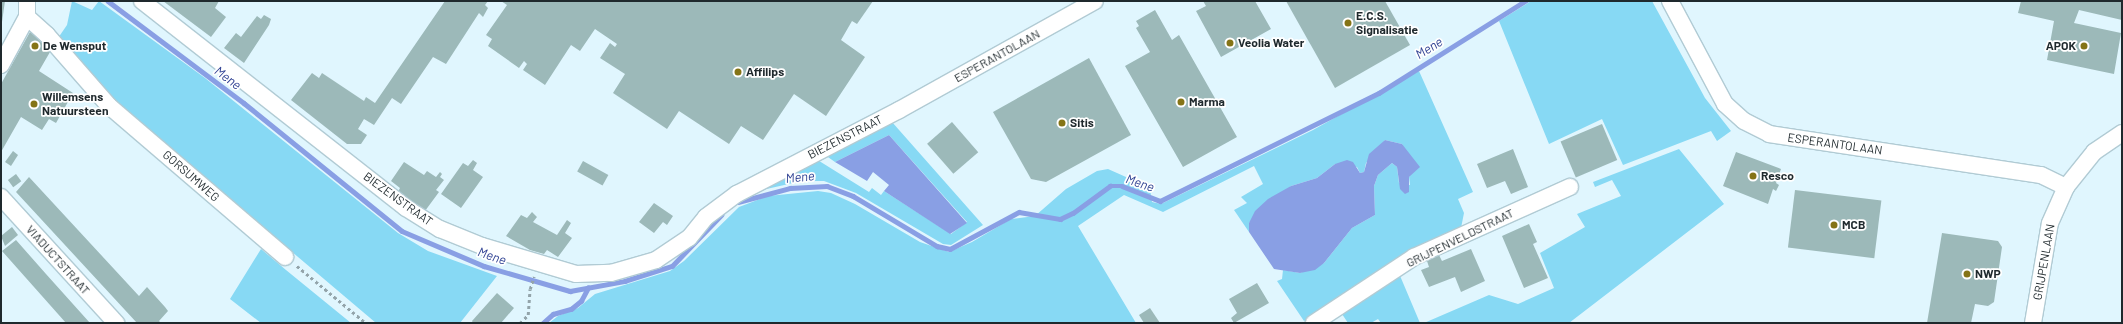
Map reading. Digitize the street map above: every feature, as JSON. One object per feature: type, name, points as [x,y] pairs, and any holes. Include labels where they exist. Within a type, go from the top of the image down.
[{"type":"street","name":"BIEZENSTRAAT","points":[[142,1],[406,208],[440,229],[482,246],[576,274],[611,272],[656,260],[689,238],[706,218],[737,194],[899,110]]},
{"type":"street","name":"ESPERANTOLAAN","points":[[899,110],[1095,1]]},
{"type":"street","name":"ESPERANTOLAAN","points":[[1670,1],[1725,104],[1744,121],[1769,134],[2041,175],[2066,188]]},
{"type":"street","points":[[1,65],[27,9]]},
{"type":"street","name":"GORSUMWEG","points":[[27,9],[47,35],[109,106],[286,257]]},
{"type":"street","name":"GRIJPENLAAN","points":[[2033,323],[2050,223],[2066,188],[2094,152],[2122,133]]},
{"type":"street","name":"GRIJPENVELDSTRAAT","points":[[1314,323],[1414,257],[1570,188]]},
{"type":"street","name":"VIADUCTSTRAAT","points":[[1,197],[116,323]]},
{"type":"path","points":[[286,257],[366,323]]},
{"type":"path","points":[[520,323],[528,315],[530,289],[535,274]]},
{"type":"shaded area","points":[[72,1],[92,10],[99,1],[205,78],[398,233],[428,251],[497,276],[460,323],[376,323],[109,97],[56,41],[67,25]]},
{"type":"shaded area","points":[[1531,1],[1652,1],[1705,98],[1731,131],[1717,141],[1711,131],[1623,165],[1602,119],[1549,144],[1499,21]]},
{"type":"shaded area","points":[[1419,71],[1473,192],[1458,199],[1464,213],[1461,228],[1410,254],[1304,321],[1277,281],[1282,279],[1283,270],[1300,273],[1324,263],[1352,228],[1375,215],[1374,186],[1378,175],[1392,163],[1397,167],[1399,183],[1410,185],[1409,177],[1414,170],[1402,144],[1385,140],[1366,163],[1364,172],[1360,173],[1357,167],[1335,164],[1317,178],[1291,186],[1249,223],[1249,232],[1234,210],[1247,203],[1241,197],[1263,184],[1254,166],[1163,212],[1124,195],[1078,226],[1136,323],[549,323],[558,316],[578,308],[595,294],[670,271],[684,261],[739,207],[768,196],[818,191],[831,193],[855,204],[920,242],[949,252],[972,242],[1011,219],[1035,216],[1066,189],[1097,171],[1108,169],[1135,181],[1150,189],[1152,202],[1161,204],[1313,130]]},
{"type":"shaded area","points":[[892,122],[983,225],[951,245],[943,244],[856,193],[824,181],[802,181],[753,192],[816,159],[869,192],[872,188],[881,195],[884,191],[951,234],[967,222],[889,135],[835,162],[825,155]]},
{"type":"shaded area","points":[[889,135],[967,223],[950,234],[884,191],[889,185],[873,172],[867,181],[835,162]]},
{"type":"shaded area","points":[[1385,140],[1402,144],[1420,167],[1409,177],[1409,192],[1405,194],[1400,189],[1397,167],[1392,163],[1378,175],[1374,186],[1375,215],[1352,228],[1324,263],[1315,270],[1300,273],[1274,269],[1249,232],[1249,223],[1255,211],[1268,199],[1291,186],[1317,178],[1335,164],[1347,160],[1353,162],[1360,173],[1364,172],[1369,154]]},
{"type":"shaded area","points":[[1679,149],[1724,204],[1569,323],[1424,323],[1489,295],[1518,304],[1554,288],[1540,253],[1585,227],[1577,214],[1621,196],[1612,180],[1595,187],[1593,182]]},
{"type":"shaded area","points":[[261,249],[351,323],[261,323],[230,299]]},
{"type":"shaded area","points":[[1398,271],[1420,323],[1381,323],[1378,319],[1371,323],[1348,323],[1340,311]]},
{"type":"building","points":[[1,1],[5,1],[2,22],[1,22]]},
{"type":"building","points":[[163,1],[219,1],[215,8],[226,17],[211,37]]},
{"type":"building","points":[[445,1],[488,1],[485,5],[488,8],[483,17],[479,13],[446,64],[433,57],[401,104],[392,98],[374,125],[364,119],[358,129],[367,135],[361,144],[347,144],[291,100],[312,73],[319,78],[322,73],[364,101],[366,97],[375,103]]},
{"type":"building","name":"Affilips","points":[[501,1],[873,1],[857,24],[852,21],[841,40],[865,57],[826,116],[794,94],[763,140],[741,126],[729,144],[679,111],[667,129],[613,93],[625,74],[600,58],[610,43],[615,47],[617,44],[595,29],[580,51],[571,45],[545,85],[523,70],[527,64],[524,61],[519,68],[488,46],[492,39],[486,35],[507,5]]},
{"type":"building","name":"Veolia Water","points":[[1203,1],[1255,1],[1271,29],[1221,57],[1196,11],[1206,6]]},
{"type":"building","name":"E.C.S. Signalisatie","points":[[1286,1],[1385,1],[1410,45],[1335,88]]},
{"type":"building","name":"APOK","points":[[2021,1],[2122,1],[2122,20],[2079,10],[2074,23],[2121,33],[2114,74],[2047,60],[2054,21],[2018,13]]},
{"type":"building","name":"Marma","points":[[1155,10],[1172,40],[1179,35],[1237,137],[1183,167],[1125,66],[1150,52],[1136,28],[1139,26],[1136,21]]},
{"type":"building","points":[[264,15],[271,19],[269,25],[244,63],[224,48],[236,33],[241,37],[257,16],[261,19]]},
{"type":"building","name":"Willemsens Natuursteen","points":[[30,32],[43,39],[50,52],[39,71],[73,93],[56,123],[49,119],[42,130],[21,117],[1,152],[1,84]]},
{"type":"building","name":"Sitis","points":[[1089,58],[1131,135],[1046,182],[1031,179],[993,112]]},
{"type":"building","points":[[952,122],[978,152],[953,174],[927,144]]},
{"type":"building","points":[[1602,124],[1617,160],[1576,177],[1561,142]]},
{"type":"building","points":[[1513,149],[1528,187],[1511,194],[1505,181],[1487,188],[1477,164]]},
{"type":"building","points":[[13,151],[18,155],[11,166],[5,162]]},
{"type":"building","name":"Resco","points":[[1736,152],[1781,169],[1776,183],[1779,185],[1776,191],[1773,189],[1768,204],[1723,186]]},
{"type":"building","points":[[473,160],[477,163],[473,170],[483,177],[461,208],[441,194],[463,163],[468,166]]},
{"type":"building","points":[[583,161],[608,175],[603,186],[577,171]]},
{"type":"building","points":[[404,162],[424,175],[427,171],[436,177],[440,172],[442,174],[440,177],[444,180],[436,190],[439,192],[425,211],[398,192],[400,188],[391,181]]},
{"type":"building","points":[[16,174],[21,181],[13,187],[8,180]]},
{"type":"building","points":[[29,177],[139,296],[147,287],[168,311],[159,321],[161,323],[137,323],[16,192]]},
{"type":"building","name":"MCB","points":[[1795,190],[1881,201],[1874,258],[1788,248]]},
{"type":"building","points":[[654,203],[673,216],[667,225],[663,222],[654,233],[639,222]]},
{"type":"building","points":[[532,212],[537,217],[533,222],[557,235],[567,220],[571,223],[565,233],[572,238],[558,257],[547,250],[544,254],[530,250],[506,236],[521,215],[527,218]]},
{"type":"building","points":[[1529,224],[1537,242],[1533,244],[1548,278],[1524,288],[1502,236]]},
{"type":"building","points":[[12,227],[18,235],[5,246],[1,236]]},
{"type":"building","name":"NWP","points":[[1942,233],[1998,241],[2002,247],[1994,302],[1988,306],[1975,304],[1971,323],[1927,323]]},
{"type":"building","points":[[16,240],[90,323],[66,323],[2,251]]},
{"type":"building","points":[[1471,249],[1485,281],[1461,292],[1455,277],[1429,287],[1421,270],[1429,267],[1427,261],[1439,255],[1442,261]]},
{"type":"building","points":[[1257,283],[1269,303],[1234,323],[1231,318],[1237,313],[1229,299]]},
{"type":"building","points":[[497,293],[514,308],[501,323],[473,323],[472,321]]},
{"type":"building","points":[[1150,308],[1160,323],[1144,323],[1139,315]]},
{"type":"waterway","name":"Mene","points":[[108,1],[244,103],[402,231],[484,266],[570,291],[625,281],[672,266],[721,215]]},
{"type":"waterway","name":"Mene","points":[[738,202],[790,188],[827,186],[853,196],[937,246],[950,249],[1019,212],[1060,219],[1073,213],[1110,186],[1122,186],[1160,201],[1379,93],[1525,1]]},
{"type":"waterway","points":[[543,323],[553,314],[571,309],[581,301],[588,288]]},
{"type":"place","name":"E.C.S. Signalisatie","points":[[1348,23]]},
{"type":"place","name":"Veolia Water","points":[[1230,43]]},
{"type":"place","name":"De Wensput","points":[[35,46]]},
{"type":"place","name":"APOK","points":[[2084,46]]},
{"type":"place","name":"Affilips","points":[[738,72]]},
{"type":"place","name":"Marma","points":[[1181,102]]},
{"type":"place","name":"Willemsens Natuursteen","points":[[34,104]]},
{"type":"place","name":"Sitis","points":[[1062,123]]},
{"type":"place","name":"Resco","points":[[1753,176]]},
{"type":"place","name":"MCB","points":[[1834,225]]},
{"type":"place","name":"NWP","points":[[1967,274]]}]
